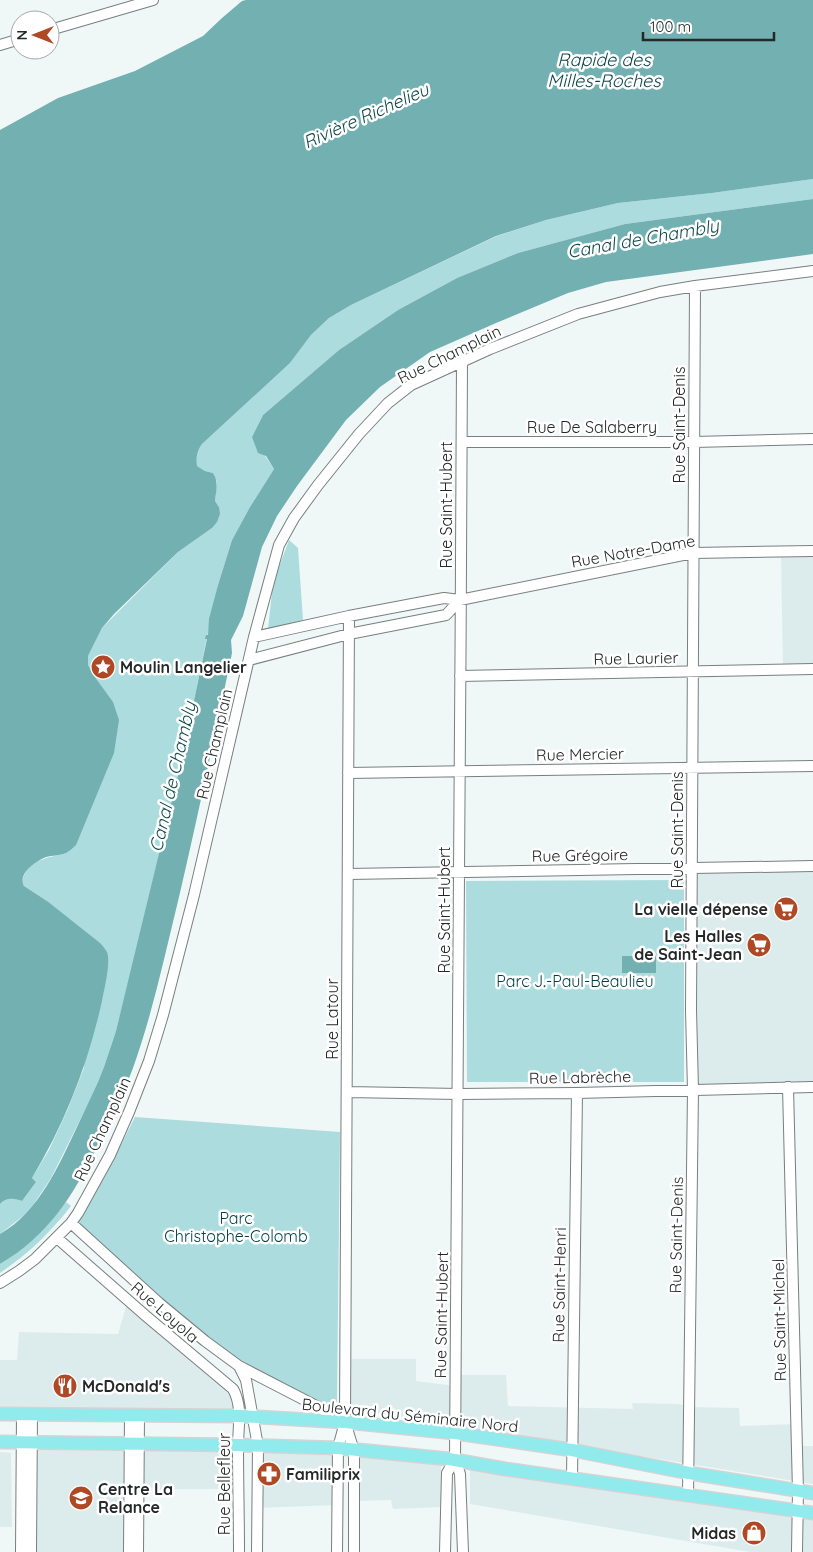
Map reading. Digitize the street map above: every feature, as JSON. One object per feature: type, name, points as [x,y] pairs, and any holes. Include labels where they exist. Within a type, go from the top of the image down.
[{"type":"main road","name":"Boulevard du Séminaire Nord","points":[[0,1414],[240,1416],[345,1422],[455,1433],[572,1450],[688,1473],[813,1493]]},
{"type":"main road","points":[[0,1442],[338,1448],[454,1459],[505,1469],[813,1513]]},
{"type":"street","points":[[60,27],[153,0]]},
{"type":"street","name":"Rue Champlain","points":[[0,1284],[28,1265],[57,1238],[78,1214],[110,1155],[130,1112],[149,1061],[163,1015],[194,895],[254,637],[279,545],[294,518],[318,484],[358,434],[388,403],[411,385],[462,361],[578,314],[660,292],[813,271]]},
{"type":"street","name":"Rue Saint-Denis","points":[[688,1495],[693,1090],[691,1010],[695,286]]},
{"type":"street","name":"Rue Saint-Hubert","points":[[462,361],[459,1094],[454,1459],[460,1474],[463,1552]]},
{"type":"street","name":"Rue De Salaberry","points":[[462,442],[694,442],[813,439]]},
{"type":"street","name":"Rue Notre-Dame","points":[[254,637],[349,616],[444,598],[460,600],[693,553],[813,551]]},
{"type":"street","name":"Rue Notre-Dame","points":[[249,660],[349,634],[446,615],[460,600]]},
{"type":"street","name":"Rue Latour","points":[[338,1552],[338,1448],[345,1422],[349,616]]},
{"type":"street","name":"Rue Laurier","points":[[460,676],[813,669]]},
{"type":"street","name":"Rue Mercier","points":[[348,773],[813,766]]},
{"type":"street","name":"Rue Grégoire","points":[[348,874],[813,866]]},
{"type":"street","name":"Rue Saint-Michel","points":[[788,1087],[798,1491],[797,1552]]},
{"type":"street","name":"Rue Labrèche","points":[[347,1092],[459,1094],[577,1093],[813,1087]]},
{"type":"street","name":"Rue Saint-Henri","points":[[572,1478],[577,1093]]},
{"type":"street","name":"Rue Loyola","points":[[71,1223],[159,1303],[239,1366],[324,1410],[332,1422]]},
{"type":"street","name":"Rue Loyola","points":[[57,1238],[233,1389],[238,1398],[240,1416]]},
{"type":"street","points":[[146,1316],[159,1303]]},
{"type":"street","points":[[239,1366],[246,1380],[253,1417]]},
{"type":"street","points":[[21,1552],[27,1414]]},
{"type":"street","points":[[134,1415],[138,1552]]},
{"type":"street","name":"Rue Bellefleur","points":[[239,1552],[238,1445],[240,1416]]},
{"type":"street","name":"Rue Bellefleur","points":[[253,1417],[258,1446],[257,1552]]},
{"type":"street","name":"Rue Latour","points":[[345,1422],[354,1451],[354,1552]]},
{"type":"street","points":[[26,1442],[31,1552]]},
{"type":"street","points":[[129,1552],[134,1444]]},
{"type":"street","name":"Rue Saint-Hubert","points":[[445,1551],[447,1473],[454,1459]]},
{"type":"street","points":[[338,1492],[354,1493]]},
{"type":"street","points":[[338,1540],[354,1540]]},
{"type":"street","points":[[445,1551],[467,1552]]},
{"type":"shaded area","points":[[813,551],[813,669],[783,669],[781,557],[783,552]]},
{"type":"shaded area","points":[[813,866],[813,1087],[693,1090],[692,868]]},
{"type":"shaded area","points":[[128,1300],[233,1389],[240,1416],[0,1414],[0,1360],[17,1360],[19,1332],[118,1334]]},
{"type":"shaded area","points":[[349,1359],[416,1359],[416,1381],[455,1386],[455,1375],[506,1375],[508,1406],[633,1409],[632,1403],[739,1408],[740,1426],[797,1424],[797,1446],[813,1446],[813,1484],[350,1409]]},
{"type":"shaded area","name":"Centre La Relance","points":[[31,1442],[129,1445],[130,1552],[32,1552]]},
{"type":"shaded area","points":[[139,1445],[238,1445],[239,1489],[138,1491]]},
{"type":"shaded area","points":[[258,1446],[338,1448],[337,1505],[257,1508]]},
{"type":"shaded area","points":[[354,1451],[441,1462],[441,1507],[393,1509],[391,1500],[354,1501]]},
{"type":"shaded area","points":[[0,1452],[11,1453],[12,1527],[0,1527]]},
{"type":"shaded area","points":[[470,1469],[813,1513],[813,1552],[750,1552],[470,1504]]},
{"type":"green space","points":[[813,179],[813,199],[625,224],[518,253],[457,278],[398,310],[339,350],[263,415],[252,437],[274,469],[232,540],[218,585],[179,771],[116,1031],[91,1098],[51,1178],[33,1205],[23,1216],[0,1234],[0,1204],[10,1199],[22,1201],[36,1182],[32,1178],[49,1150],[84,1068],[47,901],[24,886],[22,882],[28,869],[38,861],[65,854],[97,680],[88,665],[88,656],[102,628],[178,552],[212,528],[219,507],[215,501],[217,482],[213,473],[197,466],[197,454],[202,444],[290,363],[311,335],[329,318],[351,305],[497,236],[546,220],[618,203],[712,193]]},
{"type":"green space","points":[[289,540],[298,548],[303,620],[268,629],[273,583]]},
{"type":"green space","name":"Parc J.-Paul-Beaulieu","points":[[684,880],[684,1082],[467,1082],[466,881]]},
{"type":"green space","name":"Parc Christophe-Colomb","points":[[135,1117],[340,1132],[337,1401],[333,1408],[324,1410],[244,1365],[205,1337],[76,1224],[104,1178]]},
{"type":"green space","points":[[66,1202],[71,1206],[55,1225],[29,1251],[0,1273],[0,1264],[20,1251],[36,1236]]},
{"type":"water","points":[[813,0],[813,179],[712,193],[618,203],[546,220],[496,236],[351,305],[329,318],[311,335],[290,363],[202,444],[197,454],[197,466],[213,473],[215,476],[217,487],[215,501],[219,507],[220,514],[217,522],[212,528],[178,552],[102,628],[88,656],[88,665],[113,702],[119,720],[114,753],[76,845],[66,853],[46,857],[37,862],[23,877],[24,886],[47,901],[100,943],[107,952],[108,963],[102,1001],[90,1048],[65,1114],[32,1178],[36,1182],[22,1201],[10,1199],[0,1204],[0,130],[58,98],[135,71],[203,36],[242,1]]},
{"type":"water","name":"Canal de Chambly","points":[[813,199],[813,254],[606,282],[568,293],[430,352],[380,387],[346,420],[277,516],[262,547],[243,616],[231,640],[232,653],[179,897],[153,1004],[129,1078],[97,1147],[58,1213],[32,1241],[0,1264],[0,1234],[14,1225],[26,1213],[55,1172],[98,1082],[116,1031],[179,771],[207,639],[205,639],[206,635],[208,635],[209,619],[218,585],[232,540],[274,469],[266,456],[258,453],[252,437],[263,415],[339,350],[398,310],[457,278],[518,253],[625,224]]},
{"type":"water","points":[[622,956],[656,956],[656,973],[622,973]]},
{"type":"place","name":"Moulin Langelier","points":[[103,667]]},
{"type":"place","name":"La vielle dépense","points":[[786,909]]},
{"type":"place","name":"Les Halles de Saint-Jean","points":[[759,945]]},
{"type":"place","name":"McDonald's","points":[[65,1386]]},
{"type":"place","name":"Familiprix","points":[[269,1474]]},
{"type":"place","name":"Centre La Relance","points":[[81,1498]]},
{"type":"place","name":"Midas","points":[[754,1533]]},
{"type":"water label","name":"Rapide des Milles-Roches","points":[[604,70]]},
{"type":"water label","name":"Rivière Richelieu","points":[[366,116]]}]
